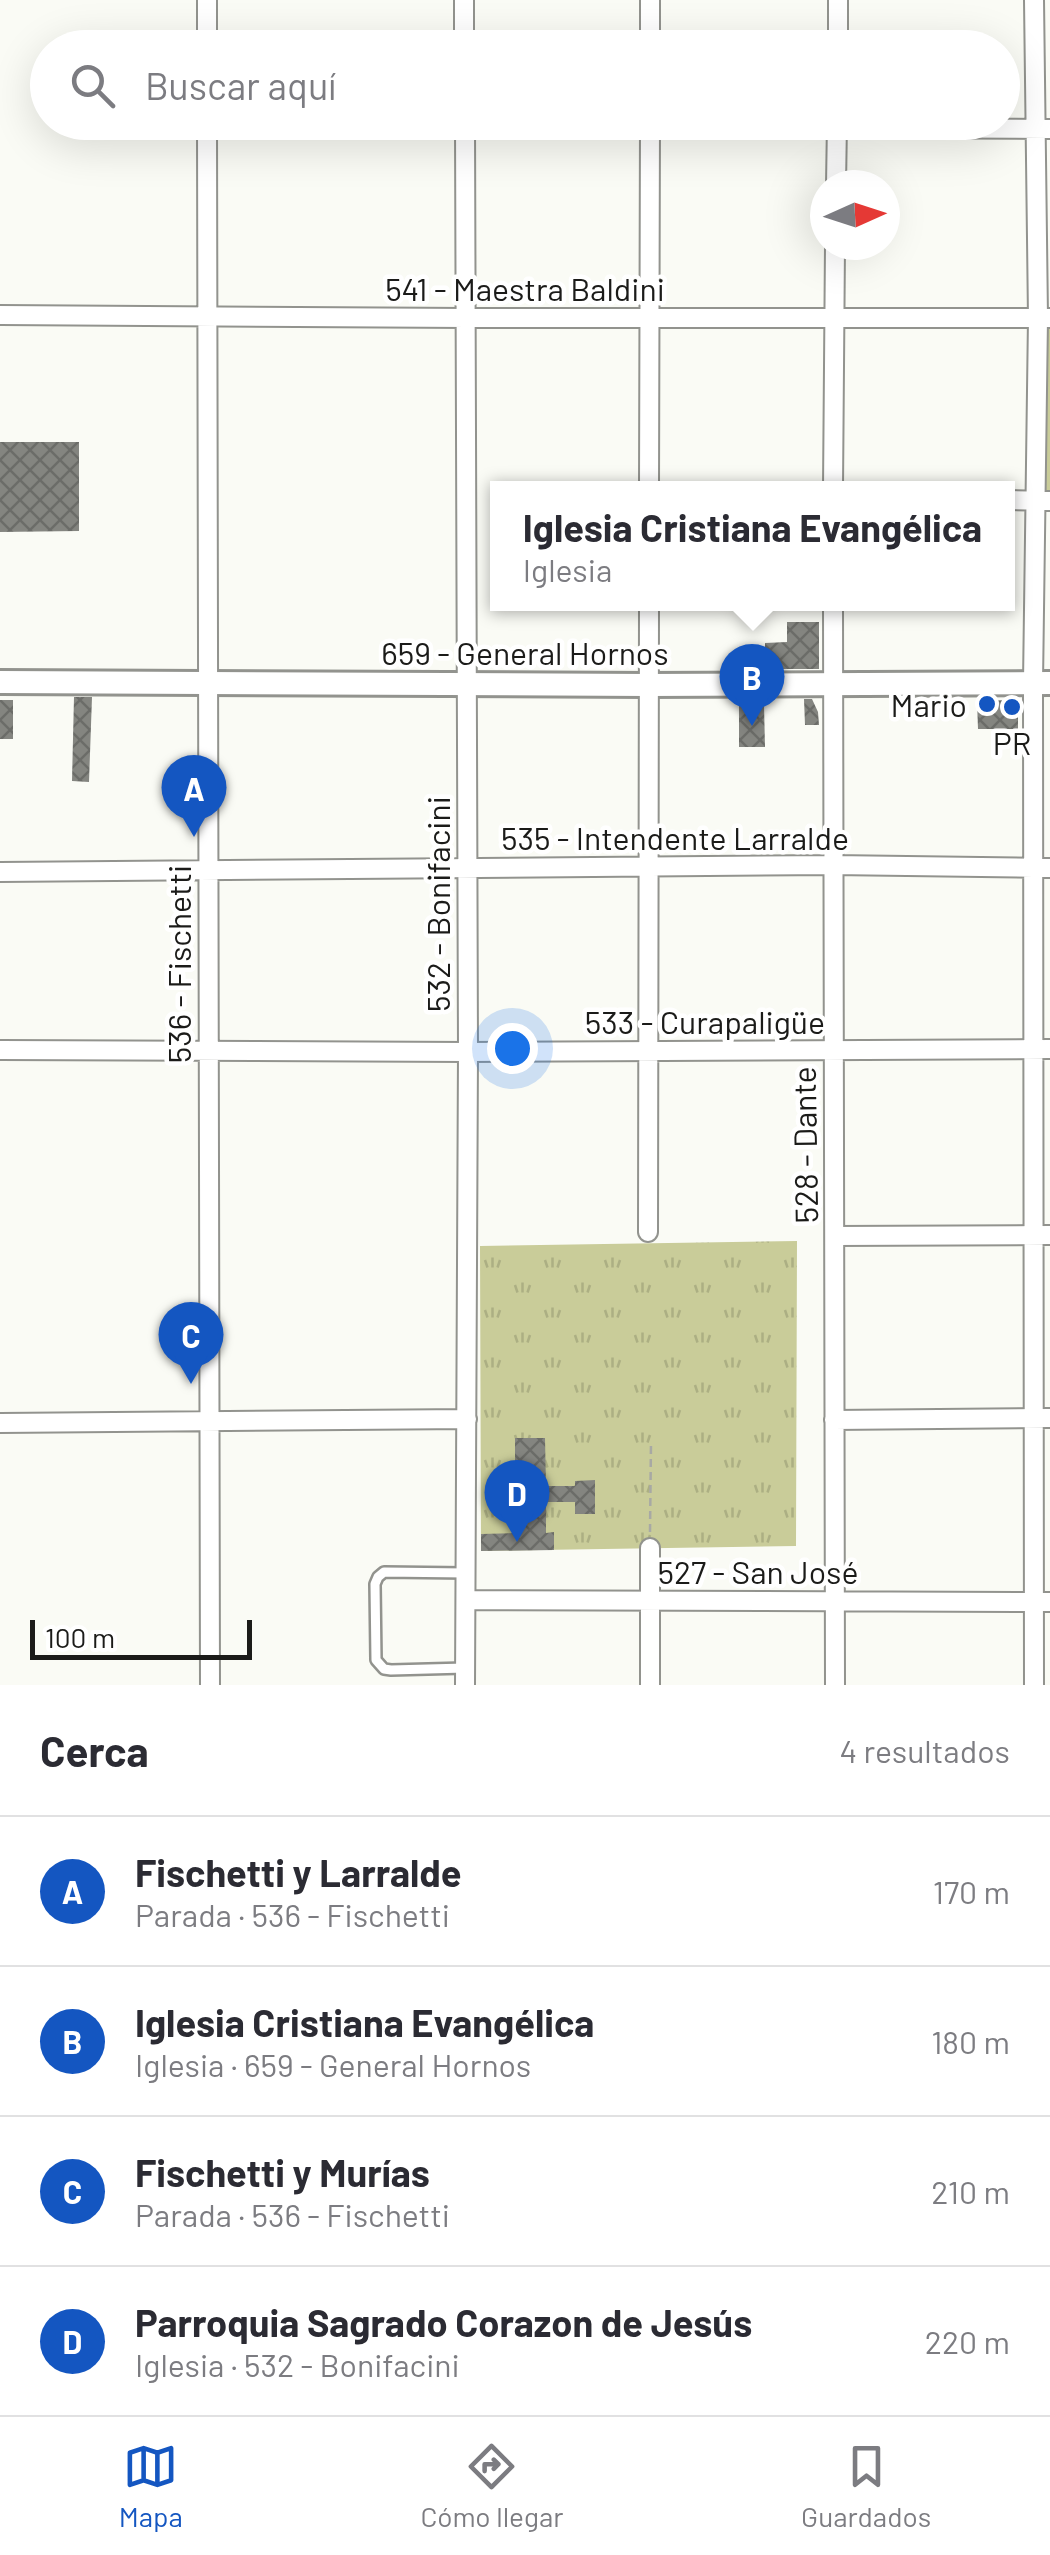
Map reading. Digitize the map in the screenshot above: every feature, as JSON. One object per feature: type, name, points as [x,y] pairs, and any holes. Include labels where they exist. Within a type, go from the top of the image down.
[{"type":"street","points":[[207,0],[207,30]]},
{"type":"street","points":[[464,0],[464,30]]},
{"type":"street","points":[[650,0],[650,30]]},
{"type":"street","points":[[838,0],[838,30]]},
{"type":"street","points":[[1034,0],[1043,129],[1044,318],[1042,1602],[1034,1685]]},
{"type":"street","name":"536 - Fischetti","points":[[207,140],[210,1685]]},
{"type":"street","name":"532 - Bonifacini","points":[[465,140],[465,1677]]},
{"type":"street","points":[[649,481],[650,140]]},
{"type":"street","points":[[836,170],[837,140]]},
{"type":"street","points":[[833,481],[835,260]]},
{"type":"street","name":"541 - Maestra Baldini","points":[[0,316],[1044,318]]},
{"type":"street","points":[[1015,500],[1042,500]]},
{"type":"street","points":[[648,611],[648,1232]]},
{"type":"street","name":"528 - Dante","points":[[833,611],[834,1685]]},
{"type":"street","name":"659 - General Hornos","points":[[0,682],[1042,684]]},
{"type":"street","name":"535 - Intendente Larralde","points":[[0,872],[833,865],[1042,868]]},
{"type":"street","name":"533 - Curapaligüe","points":[[0,1050],[1041,1049]]},
{"type":"street","points":[[836,1236],[1042,1235]]},
{"type":"street","points":[[834,1420],[1041,1418]]},
{"type":"street","points":[[0,1423],[466,1419]]},
{"type":"street","points":[[650,1548],[650,1685]]},
{"type":"street","name":"527 - San José","points":[[466,1600],[1042,1602]]},
{"type":"lane","points":[[465,1677],[391,1670],[379,1665],[376,1584],[384,1572],[466,1572]]},
{"type":"path","points":[[650,1548],[651,1442]]},
{"type":"green space","points":[[1044,323],[1050,323],[1050,492],[1045,492]]},
{"type":"green space","points":[[797,1241],[796,1546],[481,1551],[480,1246]]},
{"type":"building","points":[[0,442],[79,442],[79,531],[0,532]]},
{"type":"building","points":[[787,622],[819,622],[819,669],[765,669],[765,643],[787,642]]},
{"type":"building","points":[[74,697],[92,697],[89,782],[72,781]]},
{"type":"building","points":[[804,699],[812,699],[819,725],[805,725]]},
{"type":"building","points":[[0,700],[13,700],[13,739],[0,739]]},
{"type":"building","points":[[1011,700],[1018,707],[1018,729],[978,729],[977,701]]},
{"type":"building","points":[[739,705],[764,705],[765,747],[739,747]]},
{"type":"building","points":[[515,1438],[545,1438],[546,1486],[575,1486],[575,1481],[595,1480],[595,1514],[575,1514],[575,1502],[546,1502],[546,1533],[554,1532],[554,1550],[481,1551],[481,1534],[515,1533]]},
{"type":"place","name":"Mario","points":[[987,704]]},
{"type":"place","name":"PR","points":[[1012,707]]},
{"type":"place","name":"Iglesia Cristiana Evangélica","points":[[752,726]]},
{"type":"place","name":"Fischetti y Larralde","points":[[194,837]]},
{"type":"place","name":"Fischetti y Murías","points":[[191,1384]]},
{"type":"place","name":"Parroquia Sagrado Corazon de Jesús","points":[[517,1542]]}]
